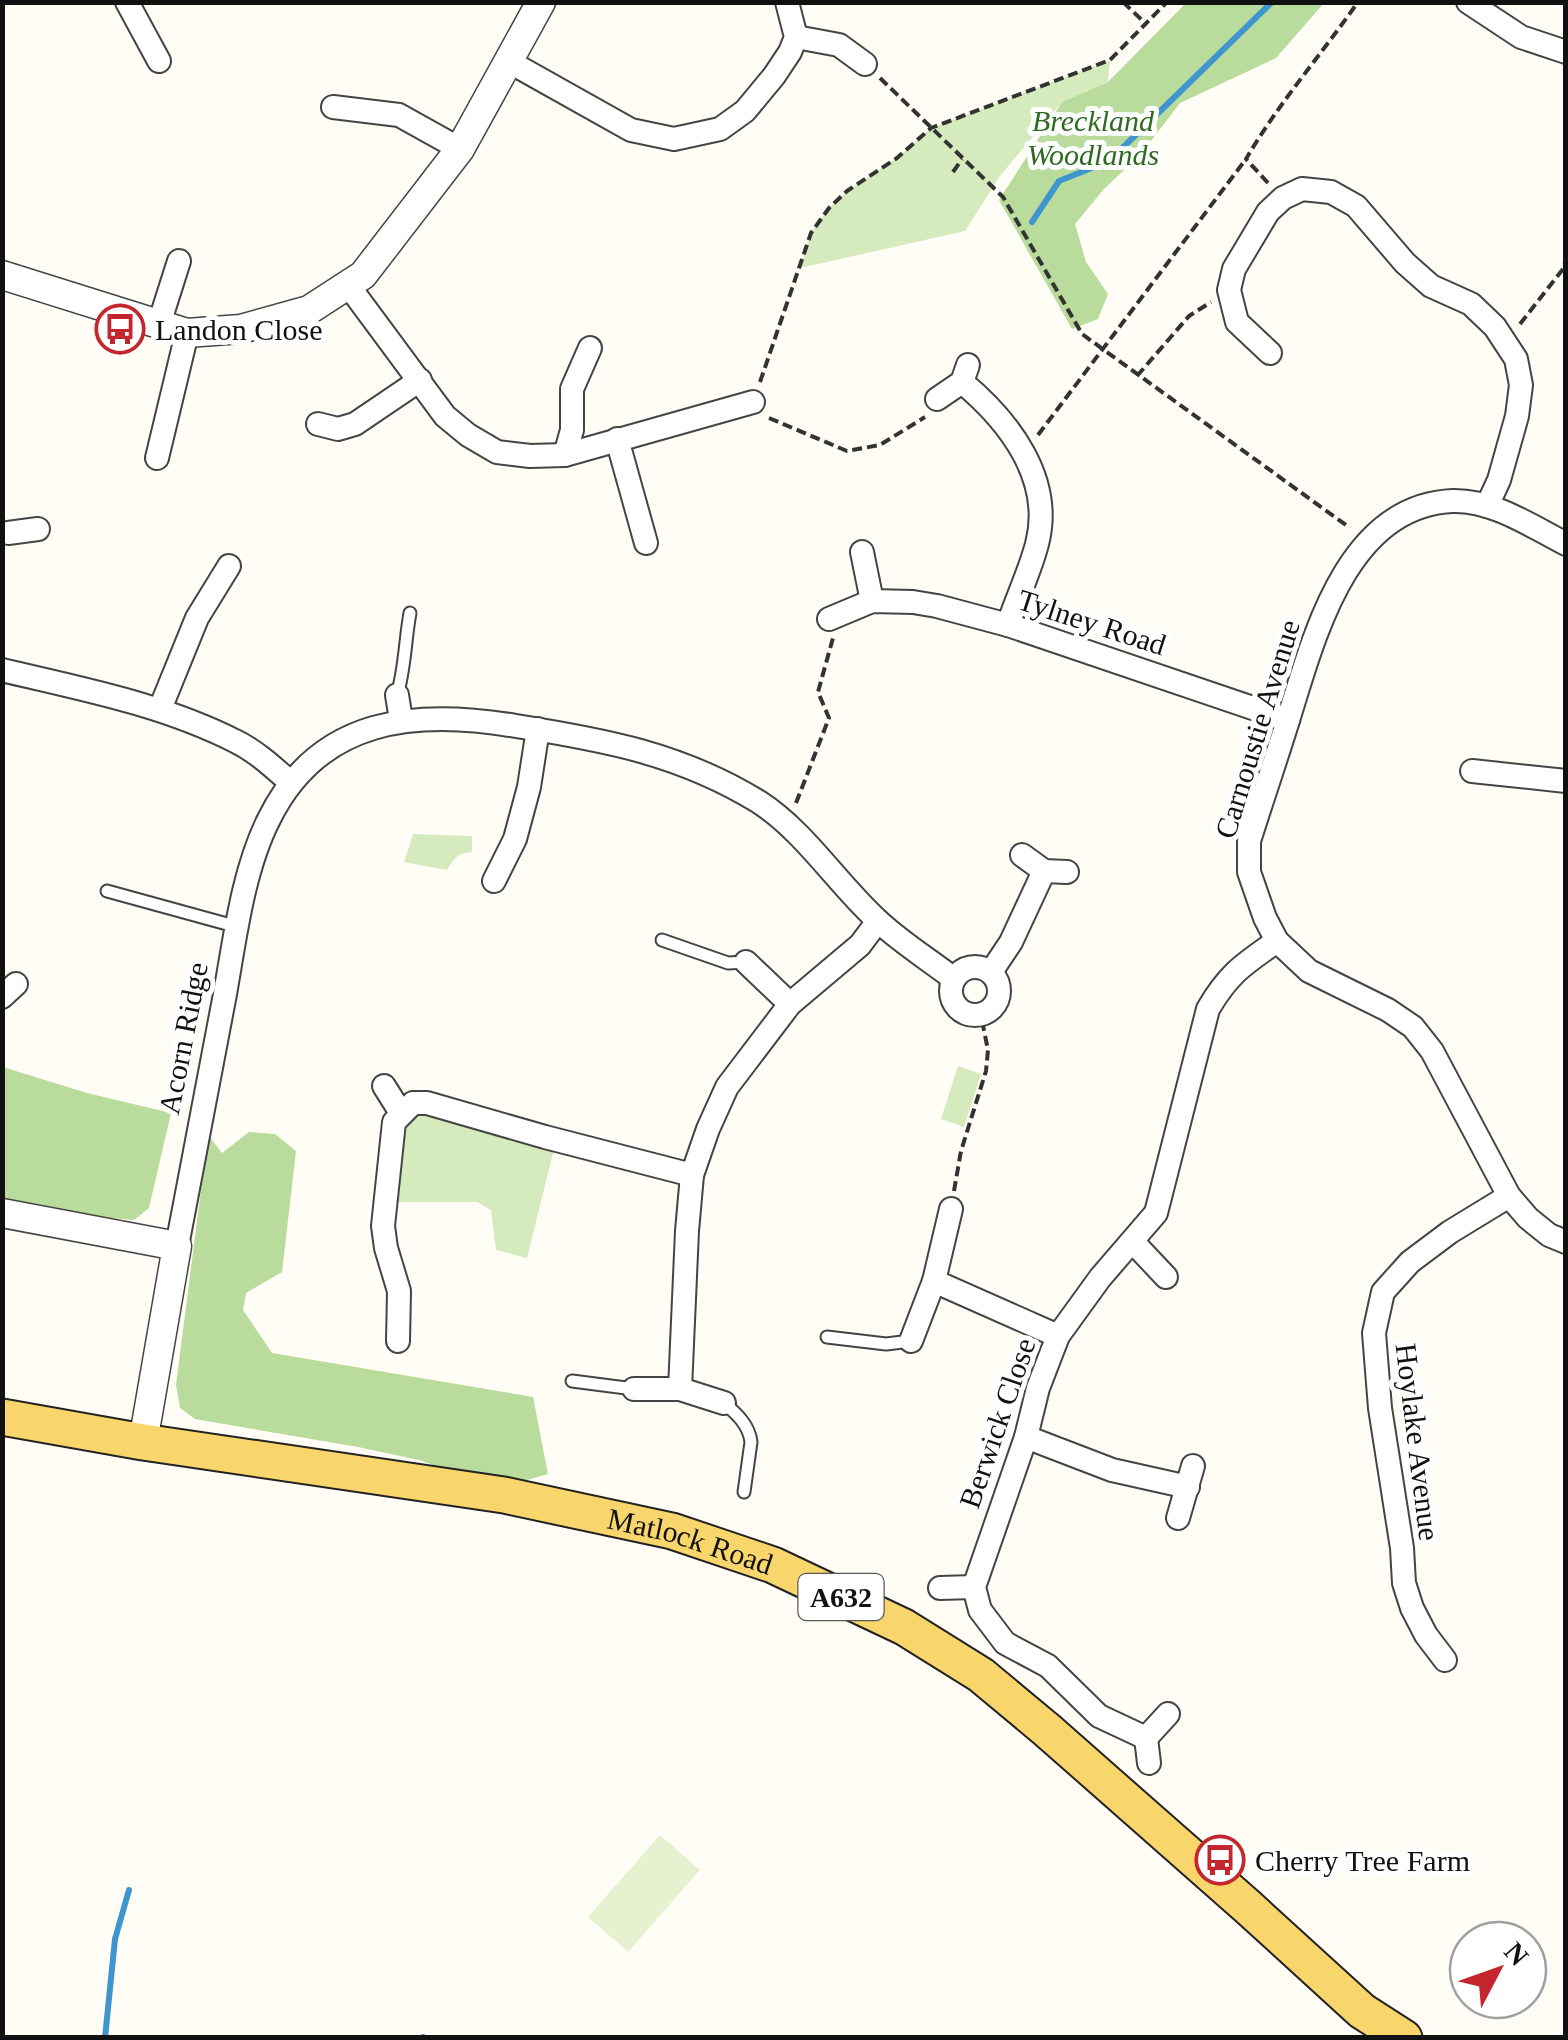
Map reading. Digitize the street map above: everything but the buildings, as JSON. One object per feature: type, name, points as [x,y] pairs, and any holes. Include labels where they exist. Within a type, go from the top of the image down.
[{"type":"main road","name":"Matlock Road","points":[[2,1417],[143,1442],[504,1495],[672,1531],[773,1565],[904,1627],[981,1675],[1362,2011],[1404,2038]]},
{"type":"street","points":[[127,2],[159,62]]},
{"type":"street","points":[[2,275],[187,333],[241,329],[309,310],[363,275],[460,149],[541,2]]},
{"type":"street","points":[[508,61],[631,130],[674,139],[720,129],[745,112],[774,76],[796,37],[787,2]]},
{"type":"street","points":[[1468,2],[1521,37],[1566,52]]},
{"type":"street","points":[[796,37],[839,45],[865,64]]},
{"type":"street","points":[[333,107],[399,114],[460,149]]},
{"type":"street","points":[[1270,353],[1238,322],[1229,290],[1234,269],[1268,212],[1283,198],[1302,190],[1331,192],[1356,206],[1405,263],[1431,286],[1471,304],[1495,327],[1516,358],[1530,367],[1488,506],[1566,544]]},
{"type":"street","points":[[159,324],[179,261]]},
{"type":"street","points":[[348,285],[445,416],[498,452],[565,455],[753,402]]},
{"type":"street","points":[[156,458],[187,333]]},
{"type":"street","points":[[565,455],[572,430],[572,388],[590,348]]},
{"type":"street","points":[[938,399],[965,374],[1024,454],[1040,490],[1038,543],[1008,625]]},
{"type":"street","points":[[318,424],[338,429],[355,424],[420,380]]},
{"type":"street","points":[[617,439],[646,543]]},
{"type":"street","name":"Carnoustie Avenue","points":[[1488,506],[1455,501],[1424,505],[1387,524],[1353,561],[1320,621],[1249,841],[1248,872],[1277,941],[1309,971],[1388,1010],[1413,1027],[1452,1084],[1509,1196],[1549,1235],[1566,1242]]},
{"type":"street","points":[[4,533],[38,529]]},
{"type":"street","points":[[862,552],[872,601]]},
{"type":"street","points":[[160,709],[197,618],[229,566]]},
{"type":"street","name":"Tylney Road","points":[[830,619],[872,601],[937,606],[1008,625],[1288,720]]},
{"type":"street","points":[[2,670],[160,709],[237,741],[291,783]]},
{"type":"street","points":[[397,695],[401,720]]},
{"type":"street","name":"Acorn Ridge","points":[[143,1442],[177,1246],[254,858],[269,818],[291,783],[316,758],[345,738],[401,720],[453,719],[538,729],[636,748],[715,777],[788,824],[878,921],[954,979],[950,990],[959,1010],[969,1016],[980,1016]]},
{"type":"street","points":[[470,876],[500,886],[529,787],[538,729]]},
{"type":"street","points":[[1472,771],[1566,781]]},
{"type":"street","points":[[991,972],[1056,872],[1022,856]]},
{"type":"street","points":[[680,1389],[692,1174],[708,1129],[727,1087],[790,1004],[860,945],[878,921]]},
{"type":"street","name":"Berwick Close","points":[[974,1586],[1058,1336],[1100,1278],[1156,1213],[1208,1009],[1223,983],[1277,941]]},
{"type":"street","points":[[746,962],[790,1004]]},
{"type":"street","points":[[954,979],[971,967],[991,972],[1000,993],[997,1004],[980,1016]]},
{"type":"street","points":[[384,1086],[401,1113]]},
{"type":"street","points":[[398,1341],[398,1292],[384,1226],[394,1122],[413,1103],[547,1128],[692,1174]]},
{"type":"street","name":"Hoylake Avenue","points":[[1445,1660],[1426,1636],[1404,1583],[1380,1408],[1374,1332],[1383,1292],[1410,1262],[1509,1196]]},
{"type":"street","points":[[910,1341],[934,1281],[950,1209]]},
{"type":"street","points":[[2,1213],[177,1246]]},
{"type":"street","points":[[1133,1242],[1166,1277]]},
{"type":"street","points":[[934,1281],[1058,1336]]},
{"type":"street","points":[[634,1389],[680,1389],[724,1404]]},
{"type":"street","points":[[1026,1436],[1112,1470],[1191,1476],[1178,1518]]},
{"type":"street","points":[[940,1588],[974,1586],[980,1610],[1005,1643],[1048,1666],[1099,1716],[1146,1738]]},
{"type":"street","points":[[1406,1650],[1426,1636]]},
{"type":"street","points":[[1149,1763],[1146,1738],[1168,1714]]},
{"type":"lane","points":[[397,695],[410,613]]},
{"type":"lane","points":[[107,892],[238,927]]},
{"type":"lane","points":[[662,940],[728,963],[746,962]]},
{"type":"lane","points":[[827,1337],[886,1344],[910,1341]]},
{"type":"lane","points":[[572,1381],[634,1389]]},
{"type":"lane","points":[[724,1404],[750,1434],[744,1492]]},
{"type":"path","points":[[1124,2],[1146,24]]},
{"type":"path","points":[[938,399],[936,410],[880,445],[847,452],[761,414],[753,402],[811,233],[847,191],[897,158],[932,128],[1110,60],[1167,2]]},
{"type":"path","points":[[1024,454],[1246,159],[1268,122],[1358,2]]},
{"type":"path","points":[[865,64],[1003,197],[1082,334],[1368,543]]},
{"type":"path","points":[[952,172],[962,158]]},
{"type":"path","points":[[1246,159],[1283,198]]},
{"type":"path","points":[[1506,343],[1563,269],[1566,259]]},
{"type":"path","points":[[1137,376],[1189,316],[1229,290]]},
{"type":"path","points":[[788,824],[829,718],[818,692],[833,639],[830,619]]},
{"type":"path","points":[[950,1209],[962,1151],[986,1072],[988,1050],[980,1016]]},
{"type":"green space","name":"Breckland Woodlands","points":[[1187,2],[1324,3],[1276,58],[1180,103],[1141,154],[1075,224],[1086,262],[1108,294],[1098,319],[1072,329],[999,200],[1062,102],[1108,82]]},
{"type":"green space","points":[[1110,60],[1108,82],[1062,102],[1000,176],[965,231],[800,268],[811,233],[829,208],[931,128]]},
{"type":"green space","points":[[413,834],[472,836],[472,852],[457,857],[447,870],[404,862]]},
{"type":"green space","points":[[958,1066],[981,1074],[964,1127],[941,1119]]},
{"type":"green space","points":[[3,1067],[171,1113],[149,1208],[134,1220],[98,1217],[3,1198]]},
{"type":"green space","points":[[418,1108],[555,1145],[527,1258],[496,1250],[491,1210],[477,1202],[390,1202],[397,1138]]},
{"type":"green space","points":[[249,1132],[275,1134],[296,1151],[282,1272],[246,1293],[243,1310],[272,1353],[533,1397],[548,1474],[520,1482],[447,1470],[358,1447],[195,1419],[180,1408],[176,1385],[208,1135],[222,1153]]},
{"type":"green space","points":[[660,1835],[700,1870],[628,1952],[588,1917]]},
{"type":"waterway","points":[[1032,222],[1059,181],[1109,161],[1272,2]]},
{"type":"waterway","points":[[105,2038],[115,1939],[129,1890]]},
{"type":"place","name":"Landon Close","points":[[120,329]]},
{"type":"place","name":"Cherry Tree Farm","points":[[1220,1860]]}]
